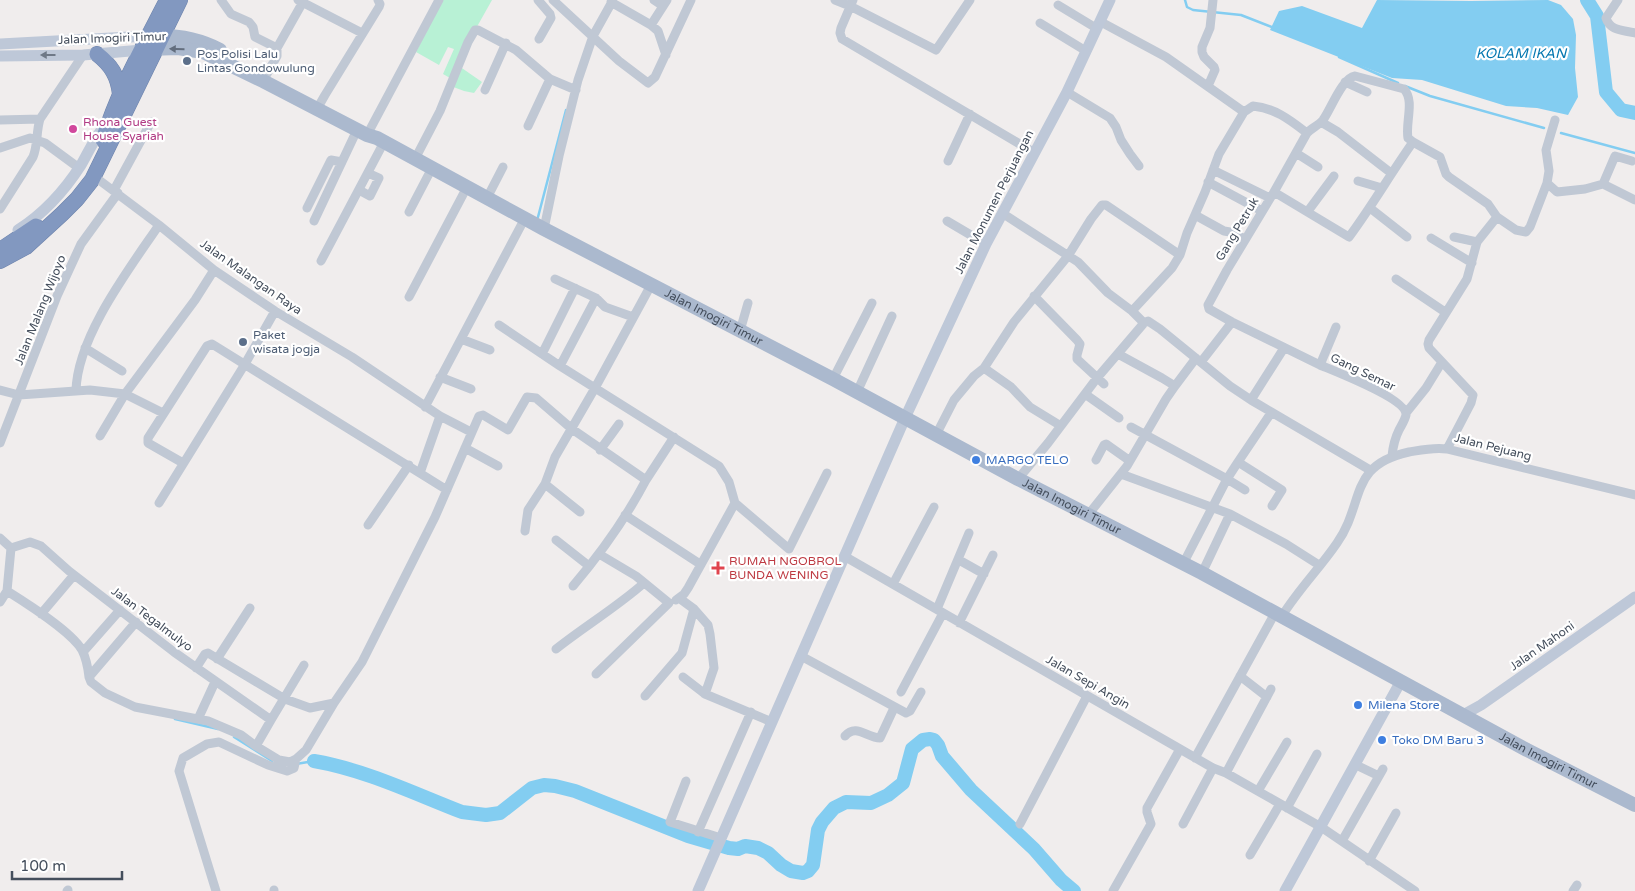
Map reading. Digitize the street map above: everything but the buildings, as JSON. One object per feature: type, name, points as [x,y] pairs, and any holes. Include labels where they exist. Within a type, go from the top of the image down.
[{"type":"highway","points":[[0,261],[26,247],[78,199],[92,180],[128,93],[152,42],[167,0]]},
{"type":"highway","points":[[152,42],[180,0]]},
{"type":"highway","points":[[90,55],[106,62],[128,93]]},
{"type":"highway","points":[[0,250],[42,221],[82,180],[97,157],[109,121],[128,93]]},
{"type":"main road","name":"Jalan Imogiri Timur","points":[[152,42],[195,39],[651,286],[833,379],[1018,479],[1202,574],[1462,715],[1635,805]]},
{"type":"street","points":[[221,0],[232,14],[249,22],[253,27],[255,38],[277,48]]},
{"type":"street","points":[[319,106],[379,7],[378,0]]},
{"type":"street","points":[[314,221],[342,162],[371,135],[439,0]]},
{"type":"street","points":[[651,25],[665,3],[654,0]]},
{"type":"street","points":[[545,2],[592,36],[619,61],[646,82],[650,82],[655,77],[666,55],[691,0]]},
{"type":"street","points":[[835,0],[852,3],[936,50],[970,0]]},
{"type":"street","name":"Jalan Monumen Perjuangan","points":[[698,891],[905,418],[986,244],[1067,92],[1110,0]]},
{"type":"street","points":[[1618,0],[1606,18],[1609,26],[1635,33]]},
{"type":"street","points":[[265,77],[277,56],[277,48],[302,1],[362,34]]},
{"type":"street","points":[[425,407],[461,339],[533,223],[559,156],[592,36],[612,1],[651,25],[660,34],[666,55]]},
{"type":"street","points":[[539,40],[551,18],[545,2]]},
{"type":"street","points":[[852,3],[841,28],[840,38],[1035,153]]},
{"type":"street","points":[[1058,5],[1098,25],[1128,35],[1166,58],[1244,112]]},
{"type":"street","points":[[1208,86],[1215,70],[1204,57],[1202,47],[1212,20],[1213,5]]},
{"type":"street","points":[[1040,23],[1086,51]]},
{"type":"street","points":[[415,159],[440,111],[468,42],[475,30],[506,43],[550,79],[576,90]]},
{"type":"street","name":"Jalan Imogiri Timur","points":[[0,44],[152,42]]},
{"type":"street","name":"Jalan Imogiri Timur","points":[[0,56],[90,55],[152,42]]},
{"type":"street","points":[[485,90],[506,43]]},
{"type":"street","points":[[0,209],[33,157],[36,149],[35,139],[40,119],[90,55]]},
{"type":"street","points":[[1213,170],[1272,195],[1307,133],[1321,122],[1345,82],[1351,76],[1355,76],[1404,90],[1408,94],[1409,100],[1408,138],[1440,158],[1446,174],[1488,204],[1496,217],[1516,230],[1526,232],[1530,227],[1547,182],[1549,171],[1546,150],[1555,120]]},
{"type":"street","points":[[528,126],[550,79]]},
{"type":"street","points":[[1345,82],[1367,92]]},
{"type":"street","points":[[1067,92],[1110,118],[1125,147],[1139,166]]},
{"type":"street","points":[[0,269],[44,239],[78,207],[99,180],[130,115],[128,93]]},
{"type":"street","points":[[1132,310],[1172,268],[1180,255],[1219,154],[1244,112],[1253,106],[1264,107],[1274,111],[1307,133]]},
{"type":"street","points":[[948,161],[970,114]]},
{"type":"street","points":[[0,120],[40,119]]},
{"type":"street","points":[[0,242],[25,225],[64,188],[79,168],[100,131],[109,121]]},
{"type":"street","name":"Jalan Malang Wijoyo","points":[[0,442],[57,296],[82,244],[116,192],[151,122]]},
{"type":"street","points":[[1321,122],[1338,132],[1391,173]]},
{"type":"street","points":[[322,261],[368,173],[371,135]]},
{"type":"street","points":[[0,148],[28,138],[35,139],[44,143],[79,168]]},
{"type":"street","name":"Gang Petruk","points":[[1320,365],[1232,322],[1208,307],[1245,239],[1272,195],[1308,211],[1349,237],[1413,142]]},
{"type":"street","points":[[1296,153],[1318,168]]},
{"type":"street","points":[[1602,184],[1615,156],[1632,161]]},
{"type":"street","points":[[307,208],[332,160],[342,162]]},
{"type":"street","points":[[487,198],[502,167]]},
{"type":"street","points":[[409,212],[432,168]]},
{"type":"street","points":[[1308,211],[1334,176]]},
{"type":"street","name":"Jalan Malangan Raya","points":[[99,180],[159,225],[214,270],[276,311],[352,357],[425,407],[472,432]]},
{"type":"street","points":[[1358,181],[1382,188]]},
{"type":"street","points":[[1208,182],[1262,211]]},
{"type":"street","points":[[1547,182],[1557,192],[1585,189],[1602,184],[1635,200]]},
{"type":"street","points":[[409,297],[467,187]]},
{"type":"street","points":[[936,435],[954,400],[974,376],[984,368],[1014,322],[1068,256],[1091,219],[1104,204],[1134,222],[1180,255]]},
{"type":"street","points":[[1370,208],[1408,237]]},
{"type":"street","points":[[1002,213],[1078,262],[1108,293],[1132,310],[1144,322],[1151,322],[1230,386],[1271,413],[1370,470],[1356,498],[1342,534],[1278,615],[1240,676],[1195,758]]},
{"type":"street","points":[[1195,215],[1224,231],[1245,239]]},
{"type":"street","points":[[1447,449],[1473,395],[1429,348],[1428,344],[1445,312],[1467,279],[1477,242],[1496,217]]},
{"type":"street","points":[[947,221],[986,244]]},
{"type":"street","points":[[76,391],[78,370],[96,324],[125,275],[159,225]]},
{"type":"street","points":[[1454,237],[1477,242]]},
{"type":"street","points":[[1431,238],[1472,263]]},
{"type":"street","points":[[100,436],[126,394],[195,300],[214,270]]},
{"type":"street","points":[[555,278],[596,298],[605,307],[633,317]]},
{"type":"street","points":[[1396,279],[1445,312]]},
{"type":"street","points":[[525,531],[528,510],[544,484],[551,465],[651,286]]},
{"type":"street","points":[[542,354],[575,288]]},
{"type":"street","points":[[1034,296],[1077,340],[1080,344],[1076,355],[1077,359],[1100,381]]},
{"type":"street","points":[[560,366],[596,298]]},
{"type":"street","points":[[740,331],[748,303]]},
{"type":"street","points":[[833,379],[872,303]]},
{"type":"street","points":[[159,503],[276,311]]},
{"type":"street","points":[[857,392],[892,316]]},
{"type":"street","points":[[1018,479],[1085,394],[1100,381],[1118,354],[1144,322]]},
{"type":"street","points":[[1088,515],[1130,461],[1175,386],[1232,322]]},
{"type":"street","points":[[499,325],[560,366],[719,466],[729,482],[734,502],[790,549],[827,473]]},
{"type":"street","points":[[1320,365],[1336,327]]},
{"type":"street","points":[[461,339],[490,350]]},
{"type":"street","points":[[183,463],[147,441],[210,344],[447,490]]},
{"type":"street","points":[[85,348],[122,371]]},
{"type":"street","points":[[1251,400],[1284,348]]},
{"type":"street","points":[[1118,354],[1175,386]]},
{"type":"street","points":[[1392,456],[1395,441],[1406,413],[1426,388],[1442,362]]},
{"type":"street","name":"Gang Semar","points":[[1320,365],[1387,396],[1401,406],[1406,413]]},
{"type":"street","points":[[984,368],[1012,387],[1030,407],[1061,426]]},
{"type":"street","points":[[440,377],[471,389]]},
{"type":"street","points":[[0,390],[19,395],[90,390],[126,394],[163,414]]},
{"type":"street","points":[[1085,394],[1119,418]]},
{"type":"street","points":[[216,891],[179,771],[183,758],[207,744],[219,742],[277,768],[287,771],[292,770],[362,662],[447,490],[479,416],[481,415],[508,430],[525,398],[529,396],[536,398],[600,450],[646,480]]},
{"type":"street","points":[[1183,564],[1227,479],[1271,413]]},
{"type":"street","points":[[420,472],[440,416]]},
{"type":"street","points":[[600,450],[619,424]]},
{"type":"street","points":[[1131,427],[1245,490]]},
{"type":"street","points":[[573,586],[599,554],[626,515],[674,437]]},
{"type":"street","points":[[1096,460],[1106,444],[1130,461]]},
{"type":"street","points":[[465,448],[498,466]]},
{"type":"street","name":"Jalan Pejuang","points":[[1370,470],[1392,456],[1426,449],[1447,449],[1635,495]]},
{"type":"street","points":[[1238,462],[1282,490],[1272,506]]},
{"type":"street","points":[[368,525],[409,465]]},
{"type":"street","points":[[1121,474],[1230,514],[1286,544],[1319,565]]},
{"type":"street","points":[[544,484],[580,512]]},
{"type":"street","points":[[596,674],[669,603],[679,598],[688,588],[734,502]]},
{"type":"street","points":[[893,584],[934,507]]},
{"type":"street","points":[[1202,574],[1230,514]]},
{"type":"street","points":[[626,515],[700,564]]},
{"type":"street","points":[[901,692],[940,611],[969,533]]},
{"type":"street","points":[[0,538],[11,548],[4,596],[41,614],[76,642],[83,652],[91,682],[105,694],[135,707],[198,718],[230,729],[279,760],[296,762]]},
{"type":"street","points":[[556,540],[589,566]]},
{"type":"street","name":"Jalan Tegalmulyo","points":[[11,548],[34,542],[41,546],[74,575],[196,668],[206,653],[217,659]]},
{"type":"street","points":[[599,554],[628,570],[669,603]]},
{"type":"street","points":[[959,622],[993,555]]},
{"type":"street","name":"Jalan Sepi Angin","points":[[844,556],[1195,758],[1226,773],[1321,827],[1415,891]]},
{"type":"street","points":[[959,560],[984,574]]},
{"type":"street","points":[[41,614],[74,575]]},
{"type":"street","points":[[556,649],[622,602],[644,583]]},
{"type":"street","name":"Jalan Mahoni","points":[[1462,715],[1481,705],[1635,597]]},
{"type":"street","points":[[679,598],[694,609],[708,625],[714,668],[705,694]]},
{"type":"street","points":[[250,608],[217,659],[285,699],[310,708],[334,704]]},
{"type":"street","points":[[645,696],[682,653],[694,609]]},
{"type":"street","points":[[83,652],[120,610]]},
{"type":"street","points":[[89,677],[136,622]]},
{"type":"street","points":[[801,656],[906,713],[908,713],[921,692]]},
{"type":"street","points":[[256,746],[304,665]]},
{"type":"street","points":[[196,668],[271,720]]},
{"type":"street","points":[[1226,773],[1269,693],[1240,676]]},
{"type":"street","points":[[682,677],[705,694],[772,722]]},
{"type":"street","points":[[1285,891],[1401,681]]},
{"type":"street","points":[[198,718],[215,682]]},
{"type":"street","points":[[1020,824],[1035,792],[1087,696]]},
{"type":"street","points":[[845,736],[848,732],[854,730],[880,738],[894,708]]},
{"type":"street","points":[[700,832],[751,712]]},
{"type":"street","points":[[1258,791],[1287,742]]},
{"type":"street","points":[[1112,891],[1151,824],[1147,812],[1148,808],[1180,749]]},
{"type":"street","points":[[1250,855],[1317,754]]},
{"type":"street","points":[[1342,841],[1381,773],[1356,765]]},
{"type":"street","points":[[1183,824],[1213,768]]},
{"type":"street","points":[[686,781],[670,822],[720,838]]},
{"type":"street","points":[[1369,861],[1396,813]]},
{"type":"green space","points":[[442,0],[492,0],[456,64],[482,82],[474,93],[448,85],[450,78],[443,74],[454,49],[448,47],[439,65],[416,52]]},
{"type":"water","name":"KOLAM IKAN","points":[[1377,0],[1548,0],[1561,5],[1573,19],[1576,35],[1575,68],[1578,97],[1568,115],[1537,108],[1506,106],[1422,80],[1392,78],[1270,30],[1279,11],[1302,6],[1362,28]]},
{"type":"waterway","points":[[1185,0],[1187,7],[1193,10],[1241,15],[1274,28]]},
{"type":"waterway","points":[[1587,0],[1597,16],[1606,92],[1621,110],[1635,113]]},
{"type":"waterway","points":[[1339,57],[1398,83]]},
{"type":"waterway","points":[[1405,86],[1430,96],[1544,128]]},
{"type":"waterway","points":[[538,217],[566,110]]},
{"type":"waterway","points":[[1561,133],[1635,153]]},
{"type":"waterway","points":[[175,719],[218,729]]},
{"type":"waterway","points":[[234,737],[272,761]]},
{"type":"waterway","points":[[314,761],[371,776],[462,812],[486,815],[500,813],[532,788],[544,785],[555,786],[575,791],[688,836],[729,848],[738,849],[745,846],[758,848],[768,853],[791,871],[803,873],[808,871],[813,865],[818,830],[834,808],[846,802],[871,803],[888,795],[903,783],[912,749],[923,740],[930,739],[934,740],[942,756],[971,790],[1034,849],[1061,880],[1074,891]]},
{"type":"waterway","points":[[296,764],[314,761]]},
{"type":"place","name":"Pos Polisi Lalu Lintas Gondowulung","points":[[187,61]]},
{"type":"place","name":"Rhona Guest House Syariah","points":[[73,129]]},
{"type":"place","name":"Paket wisata jogja","points":[[243,342]]},
{"type":"place","name":"MARGO TELO","points":[[976,460]]},
{"type":"place","name":"RUMAH NGOBROL BUNDA WENING","points":[[718,568]]},
{"type":"place","name":"Milena Store","points":[[1358,705]]},
{"type":"place","name":"Toko DM Baru 3","points":[[1382,740]]}]
